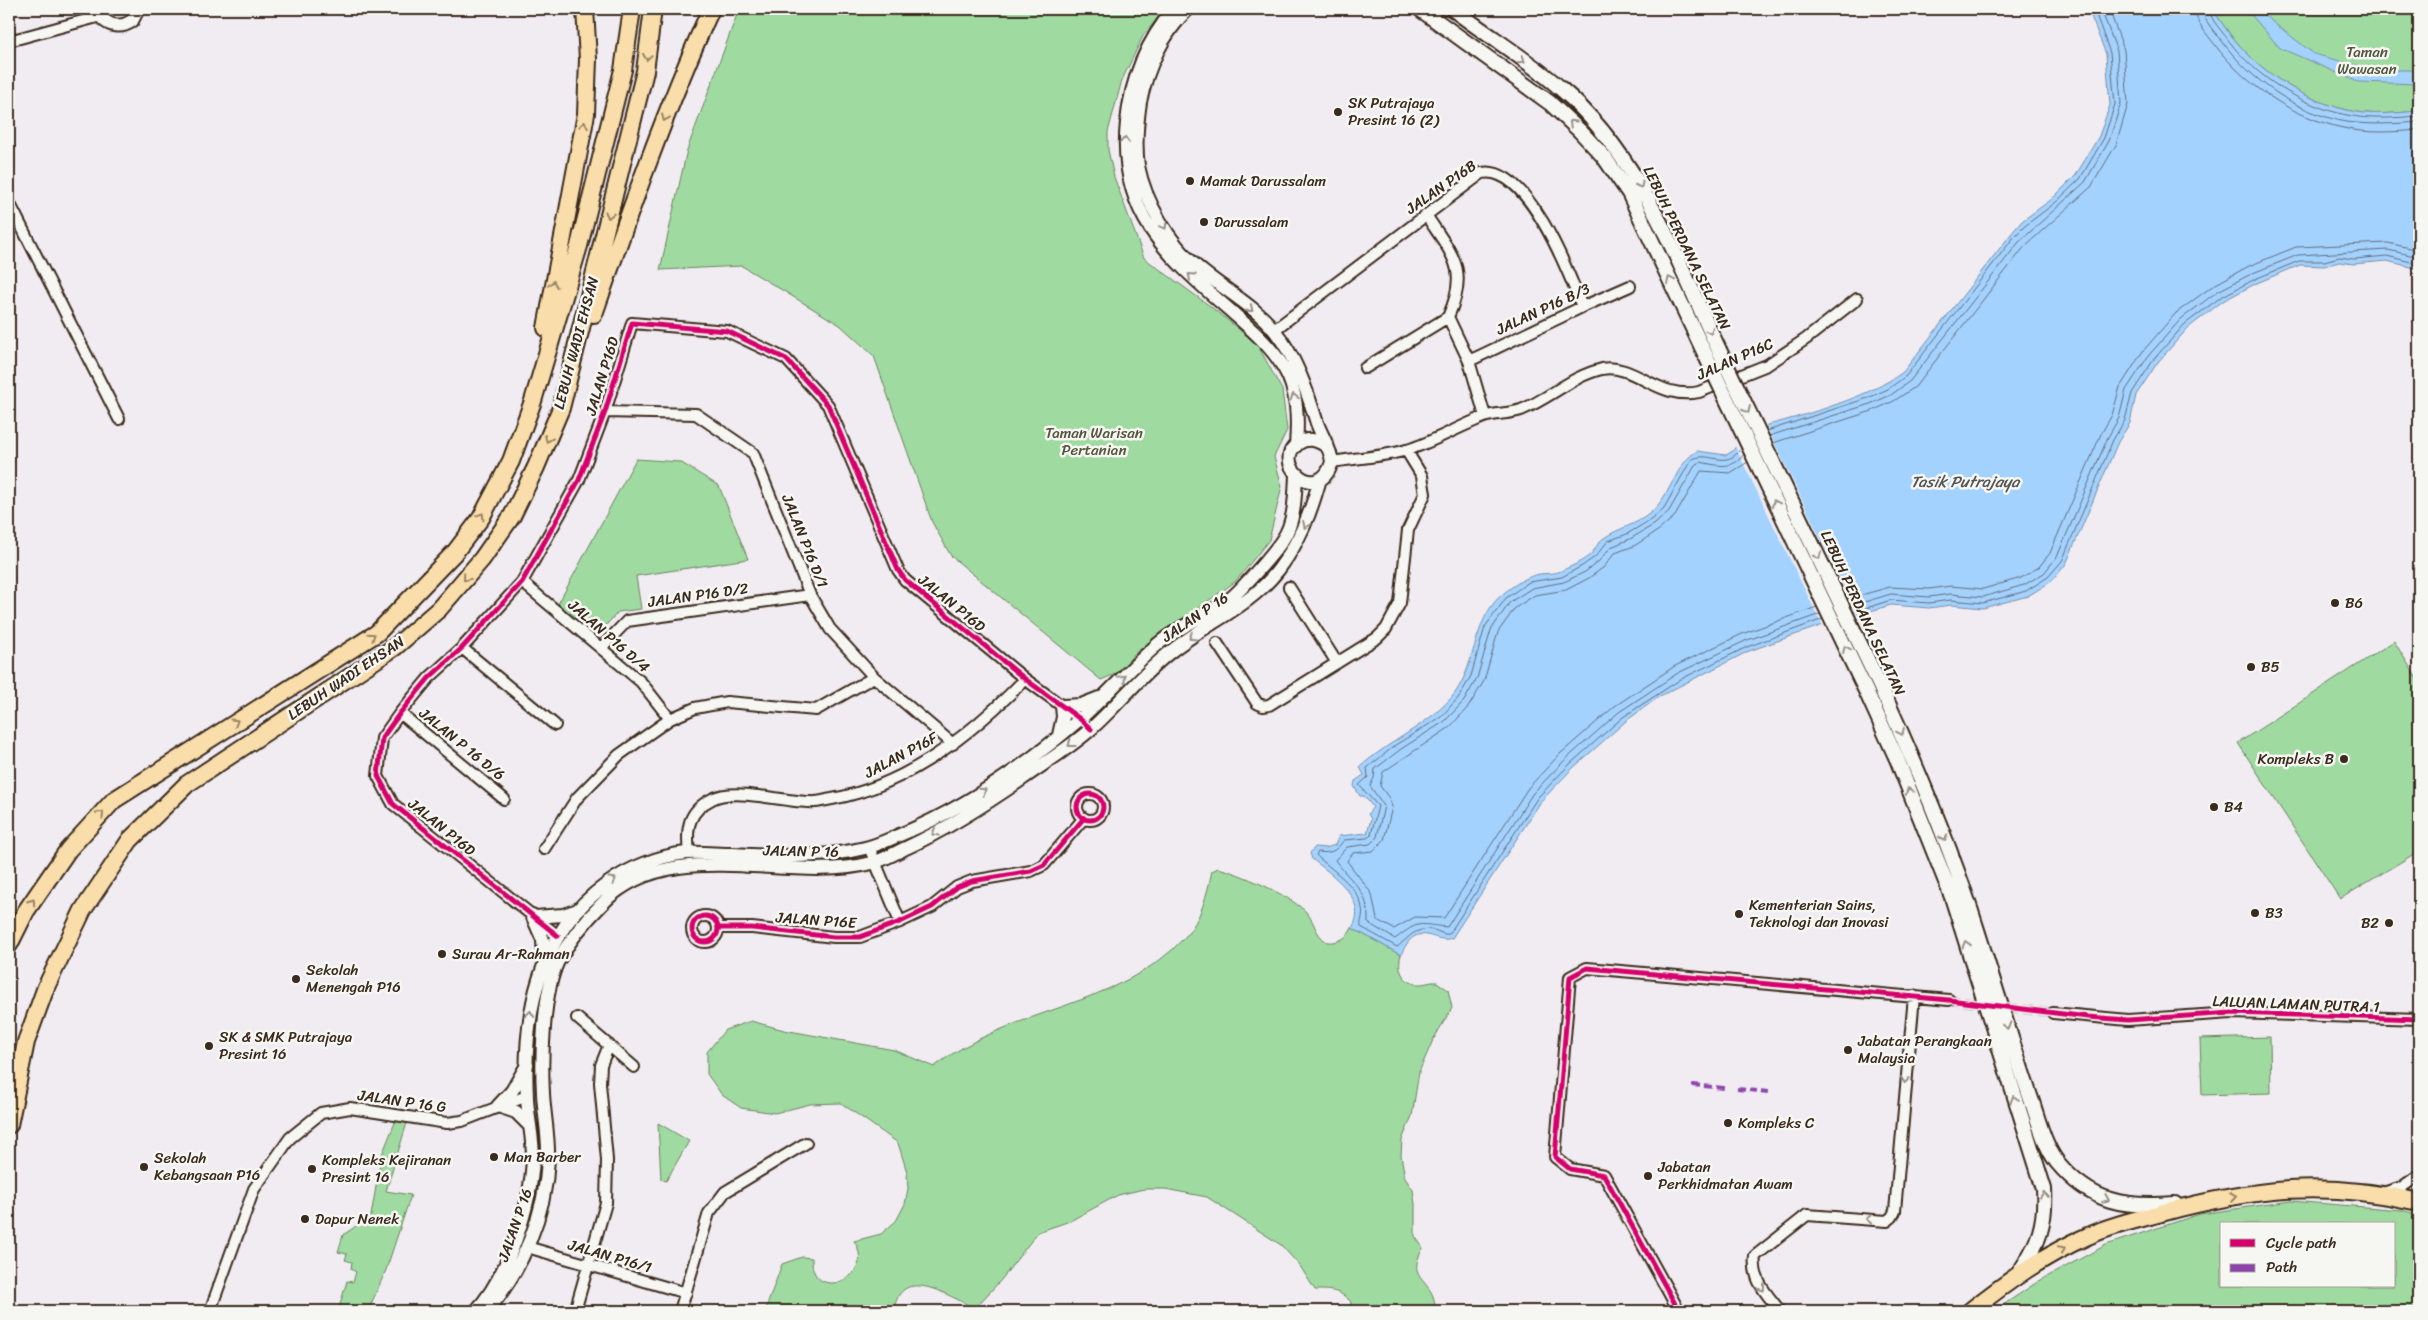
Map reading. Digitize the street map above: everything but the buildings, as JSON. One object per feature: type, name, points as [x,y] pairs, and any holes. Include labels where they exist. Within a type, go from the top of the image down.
[{"type":"main road","points":[[577,9],[588,59]]},
{"type":"main road","points":[[533,401],[586,114],[588,59],[586,9]]},
{"type":"main road","name":"LEBUH WADI EHSAN","points":[[9,945],[26,911],[68,850],[114,800],[377,633],[455,552],[481,518],[511,461],[533,401],[579,246],[623,70],[632,9]]},
{"type":"main road","name":"LEBUH WADI EHSAN","points":[[9,1125],[26,1042],[46,987],[83,910],[130,840],[188,784],[395,647],[439,609],[482,559],[512,516],[536,467],[561,408],[645,71],[654,9]]},
{"type":"main road","points":[[561,408],[652,150],[685,66],[711,9]]},
{"type":"main road","name":"LEBUH PERDANA SELATAN","points":[[1420,9],[1550,103],[1604,157],[1629,193],[1867,693],[1897,759],[1952,897],[2044,1189],[2044,1220],[2035,1246],[2019,1273]]},
{"type":"main road","name":"LEBUH PERDANA SELATAN","points":[[1453,9],[1561,88],[1614,144],[1635,176],[1659,222],[1881,688],[1931,801],[1976,927],[2013,1046],[2047,1143],[2057,1161],[2086,1189],[2116,1203],[2139,1206],[2202,1202]]},
{"type":"main road","points":[[1970,1311],[2019,1273],[2088,1235],[2117,1225],[2202,1202],[2284,1189],[2334,1188],[2382,1193],[2419,1202]]},
{"type":"street","name":"JALAN P 16","points":[[476,1311],[486,1300],[495,1284],[517,1233],[528,1192],[533,1157],[527,1096],[530,1010],[544,960],[558,936],[588,899],[627,872],[666,856],[689,853],[791,857],[834,855],[869,847],[928,823],[978,794],[1080,719],[1159,642],[1232,598],[1285,538],[1295,503],[1296,475],[1290,463],[1290,457],[1296,446],[1298,424],[1296,402],[1286,370],[1268,345],[1175,262],[1152,233],[1139,207],[1130,181],[1124,142],[1135,76],[1162,23],[1174,9]]},
{"type":"street","points":[[1188,9],[1171,28],[1145,80],[1137,126],[1138,167],[1156,212],[1168,233],[1186,255],[1274,330],[1298,367],[1332,462]]},
{"type":"street","points":[[9,41],[100,12],[110,24],[119,26],[132,21],[142,10]]},
{"type":"street","name":"JALAN P16B","points":[[1274,330],[1482,173],[1494,172],[1503,175],[1523,193],[1562,256],[1582,307]]},
{"type":"street","points":[[9,202],[119,419]]},
{"type":"street","points":[[1365,368],[1448,317],[1457,297],[1459,275],[1456,262],[1426,215]]},
{"type":"street","name":"JALAN P16 B/3","points":[[1469,361],[1630,286]]},
{"type":"street","name":"JALAN P16C","points":[[1332,462],[1406,450],[1485,416],[1520,410],[1546,398],[1570,382],[1607,369],[1624,371],[1671,392],[1690,394],[1699,392],[1767,365],[1806,339],[1857,299]]},
{"type":"street","points":[[1448,317],[1469,361],[1485,416]]},
{"type":"street","name":"JALAN P16D","points":[[558,936],[394,804],[378,776],[382,738],[429,678],[462,648],[522,582],[579,480],[605,412],[632,323],[728,331],[786,359],[828,405],[898,570],[905,580],[1025,679],[1091,729]]},
{"type":"street","name":"JALAN P16 D/1","points":[[605,412],[696,414],[752,453],[810,595],[830,630],[874,677],[953,744]]},
{"type":"street","points":[[1296,446],[1308,440],[1314,440],[1326,446]]},
{"type":"street","points":[[1218,643],[1257,703],[1263,706],[1269,705],[1377,638],[1386,629],[1400,603],[1408,530],[1425,494],[1422,476],[1406,450]]},
{"type":"street","name":"JALAN P 16","points":[[487,1311],[511,1281],[527,1246],[544,1193],[548,1158],[543,1089],[545,1034],[550,990],[557,963],[585,925],[612,895],[628,885],[672,867],[715,864],[791,870],[839,869],[875,862],[922,841],[978,809],[1091,729],[1173,649],[1240,607],[1278,572],[1298,542],[1310,516],[1320,479],[1326,474],[1332,462]]},
{"type":"street","points":[[1296,475],[1308,481],[1320,479]]},
{"type":"street","name":"JALAN P16 D/4","points":[[522,582],[602,647],[641,682],[670,719]]},
{"type":"street","points":[[1290,587],[1337,663]]},
{"type":"street","name":"JALAN P16 D/2","points":[[602,647],[627,620],[810,595]]},
{"type":"street","points":[[462,648],[555,725]]},
{"type":"street","points":[[544,849],[576,798],[619,755],[670,719],[696,708],[727,702],[816,710],[874,677]]},
{"type":"street","name":"JALAN P16F","points":[[689,853],[687,834],[690,821],[698,808],[714,798],[736,795],[811,803],[851,796],[889,781],[953,744],[997,708],[1025,679]]},
{"type":"street","points":[[1059,735],[1063,717],[1062,706],[1081,705],[1106,695]]},
{"type":"street","name":"JALAN P 16 D/6","points":[[400,713],[504,798]]},
{"type":"street","name":"JALAN P16E","points":[[718,928],[752,928],[834,937],[860,936],[900,922],[932,907],[958,887],[972,881],[1031,871],[1044,865],[1084,818]]},
{"type":"street","points":[[869,847],[900,922]]},
{"type":"street","points":[[544,960],[543,940],[533,916],[563,915],[579,910]]},
{"type":"street","points":[[557,963],[558,936],[569,934],[585,925]]},
{"type":"street","points":[[1679,1311],[1604,1174],[1570,1169],[1555,1157],[1570,977],[1587,968],[1949,1000]]},
{"type":"street","points":[[1780,1311],[1758,1283],[1754,1269],[1755,1256],[1807,1215],[1887,1221],[1895,1211],[1914,996]]},
{"type":"street","name":"LALUAN LAMAN PUTRA 1","points":[[2053,1013],[2128,1020],[2232,1013],[2419,1019]]},
{"type":"street","points":[[577,1018],[634,1067]]},
{"type":"street","points":[[545,1034],[534,1085],[527,1096],[536,1107],[548,1158]]},
{"type":"street","points":[[575,1311],[606,1203],[607,1160],[600,1083],[601,1064],[609,1045]]},
{"type":"street","points":[[528,1062],[512,1091],[498,1106],[516,1112],[530,1126]]},
{"type":"street","name":"JALAN P 16 G","points":[[210,1311],[254,1189],[290,1138],[321,1113],[350,1108],[447,1123],[462,1121],[527,1096]]},
{"type":"street","points":[[680,1311],[709,1212],[717,1200],[724,1192],[806,1143]]},
{"type":"street","points":[[2382,1193],[2402,1187],[2419,1175]]},
{"type":"street","name":"JALAN P16/1","points":[[527,1246],[686,1293]]},
{"type":"street","points":[[567,1311],[579,1298]]},
{"type":"green space","name":"Taman Warisan Pertanian","points":[[739,9],[1165,9],[1143,36],[1122,80],[1108,132],[1108,150],[1114,177],[1144,258],[1210,306],[1257,344],[1282,390],[1287,430],[1274,457],[1282,486],[1269,540],[1236,581],[1134,654],[1120,672],[1101,680],[951,556],[932,522],[874,356],[840,325],[742,266],[660,270],[687,150]]},
{"type":"green space","name":"Taman Wawasan","points":[[2213,9],[2419,9],[2419,111],[2383,114],[2356,112],[2326,104],[2306,95],[2287,85],[2253,59],[2238,44]]},
{"type":"green space","points":[[636,459],[680,462],[719,486],[748,559],[636,576],[641,609],[618,612],[598,634],[558,604]]},
{"type":"green space","points":[[2394,641],[2419,682],[2419,851],[2340,899],[2238,743]]},
{"type":"green space","points":[[1218,868],[1263,885],[1288,898],[1305,911],[1319,935],[1327,942],[1335,942],[1342,939],[1348,935],[1352,928],[1401,955],[1400,969],[1404,977],[1412,983],[1437,982],[1448,990],[1452,1008],[1433,1040],[1419,1072],[1412,1116],[1402,1140],[1401,1155],[1405,1178],[1413,1190],[1415,1236],[1423,1248],[1418,1259],[1417,1268],[1419,1275],[1431,1292],[1435,1311],[1350,1311],[1351,1302],[1343,1295],[1330,1291],[1315,1290],[1300,1266],[1281,1245],[1207,1197],[1165,1189],[1144,1189],[1118,1195],[1070,1221],[1038,1232],[1001,1280],[975,1308],[928,1287],[916,1286],[906,1288],[898,1296],[894,1311],[765,1311],[782,1264],[802,1257],[812,1258],[814,1272],[821,1280],[831,1283],[842,1281],[851,1275],[858,1266],[859,1254],[854,1241],[881,1234],[896,1221],[905,1204],[908,1189],[907,1172],[898,1143],[841,1103],[810,1104],[775,1113],[741,1108],[722,1095],[707,1074],[707,1052],[725,1030],[751,1021],[784,1030],[894,1050],[934,1067],[963,1047],[1029,1018],[1098,993],[1130,979],[1159,960],[1191,930],[1203,906],[1212,871]]},
{"type":"green space","points":[[2270,1037],[2271,1093],[2202,1095],[2200,1039]]},
{"type":"green space","points":[[396,1120],[407,1123],[386,1191],[411,1195],[386,1270],[368,1311],[338,1311],[347,1281],[353,1282],[356,1272],[351,1269],[352,1262],[345,1260],[347,1254],[338,1252],[343,1235],[371,1216],[381,1157]]},
{"type":"green space","points":[[658,1123],[689,1141],[666,1181],[661,1179]]},
{"type":"green space","points":[[2291,1201],[2402,1210],[2419,1215],[2419,1311],[1994,1311],[2039,1281],[2106,1245],[2200,1214]]},
{"type":"water","name":"Tasik Putrajaya","points":[[2088,9],[2213,9],[2238,44],[2253,59],[2287,85],[2306,95],[2326,104],[2356,112],[2383,114],[2419,111],[2419,269],[2387,261],[2353,264],[2339,262],[2324,266],[2300,265],[2257,283],[2223,301],[2188,328],[2158,362],[2136,395],[2130,423],[2118,442],[2066,564],[2052,581],[2028,596],[1983,608],[1951,605],[1929,608],[1891,605],[1823,625],[1749,651],[1660,696],[1626,721],[1573,768],[1542,800],[1452,938],[1445,939],[1426,935],[1413,937],[1401,955],[1352,928],[1356,918],[1356,908],[1352,898],[1338,880],[1312,859],[1310,853],[1315,847],[1326,848],[1335,845],[1339,836],[1367,833],[1371,819],[1368,814],[1373,807],[1364,796],[1360,796],[1354,786],[1355,781],[1364,775],[1360,767],[1435,714],[1455,693],[1468,668],[1486,615],[1494,603],[1516,584],[1526,579],[1535,575],[1558,572],[1582,561],[1592,553],[1604,538],[1645,517],[1663,498],[1684,463],[1697,451],[1726,455],[1733,451],[1745,431],[1849,400],[1887,382],[1903,372],[2022,221],[2052,199],[2076,175],[2099,136],[2110,105],[2106,54]]},
{"type":"water","points":[[2246,9],[2256,9],[2314,54],[2374,70],[2419,70],[2419,84],[2358,82],[2280,48]]},
{"type":"pier","points":[[1765,423],[1859,618],[1823,627],[1734,444],[1744,429]]},
{"type":"tunnel","points":[[1949,1000],[2053,1013]]},
{"type":"marked path","points":[[1692,1085],[1724,1088]]},
{"type":"marked path","points":[[1737,1089],[1769,1092]]},
{"type":"cycle path","points":[[558,936],[393,804],[378,776],[382,738],[429,678],[462,648],[522,582],[579,480],[605,412],[632,323],[727,331],[786,359],[828,405],[898,570],[905,580],[1025,679],[1091,729]]},
{"type":"cycle path","points":[[1090,794],[1099,798],[1103,807],[1099,816],[1090,820],[1081,816],[1077,807],[1081,798],[1090,794]]},
{"type":"cycle path","points":[[718,928],[752,928],[834,937],[860,937],[900,922],[932,907],[957,887],[972,881],[1031,871],[1044,865],[1084,818]]},
{"type":"cycle path","points":[[705,916],[714,920],[718,929],[714,938],[705,942],[696,938],[692,929],[696,920],[705,916]]},
{"type":"cycle path","points":[[1679,1311],[1604,1175],[1570,1169],[1555,1157],[1570,977],[1587,968],[1949,1000],[2128,1020],[2232,1013],[2419,1019]]},
{"type":"place","name":"SK Putrajaya Presint 16 (2)","points":[[1338,112]]},
{"type":"place","name":"Mamak Darussalam","points":[[1190,181]]},
{"type":"place","name":"Darussalam","points":[[1204,222]]},
{"type":"place","name":"B6","points":[[2335,603]]},
{"type":"place","name":"B5","points":[[2251,667]]},
{"type":"place","name":"Kompleks B","points":[[2344,759]]},
{"type":"place","name":"B4","points":[[2214,807]]},
{"type":"place","name":"B3","points":[[2255,913]]},
{"type":"place","name":"Kementerian Sains, Teknologi dan Inovasi","points":[[1739,914]]},
{"type":"place","name":"B2","points":[[2389,923]]},
{"type":"place","name":"Surau Ar-Rahman","points":[[442,954]]},
{"type":"place","name":"Sekolah Menengah P16","points":[[296,979]]},
{"type":"place","name":"SK & SMK Putrajaya Presint 16","points":[[209,1046]]},
{"type":"place","name":"Jabatan Perangkaan Malaysia","points":[[1848,1050]]},
{"type":"place","name":"Kompleks C","points":[[1728,1123]]},
{"type":"place","name":"Man Barber","points":[[494,1157]]},
{"type":"place","name":"Sekolah Kebangsaan P16","points":[[144,1167]]},
{"type":"place","name":"Kompleks Kejiranan Presint 16","points":[[312,1169]]},
{"type":"place","name":"Jabatan Perkhidmatan Awam","points":[[1648,1176]]},
{"type":"place","name":"Dapur Nenek","points":[[305,1219]]}]
